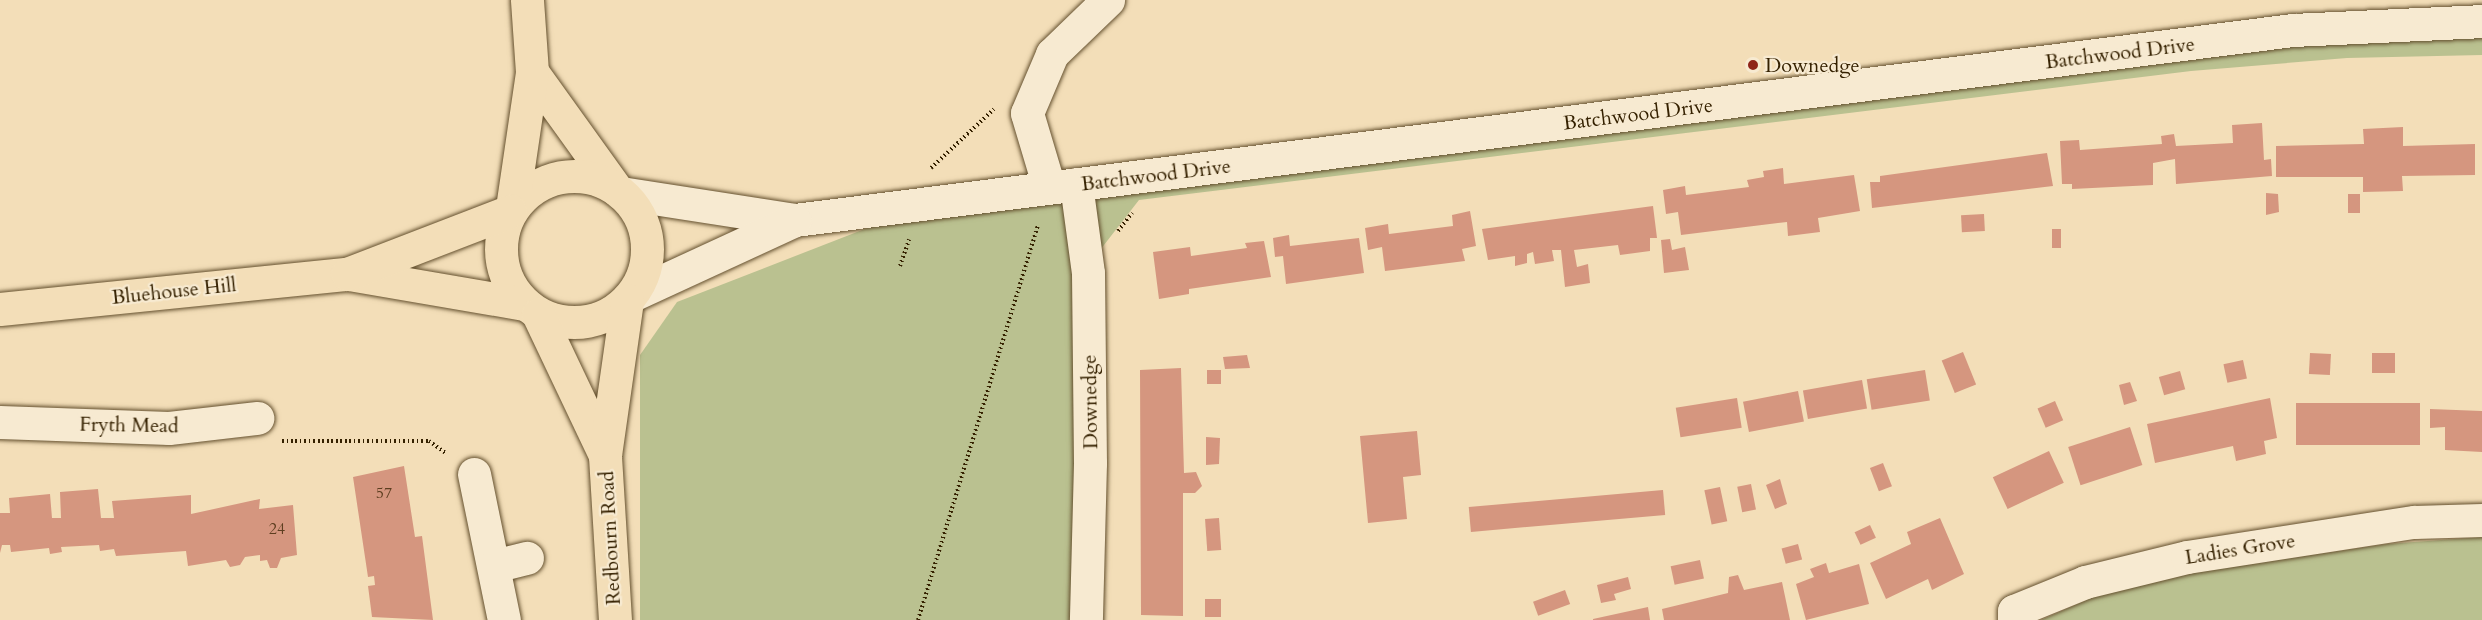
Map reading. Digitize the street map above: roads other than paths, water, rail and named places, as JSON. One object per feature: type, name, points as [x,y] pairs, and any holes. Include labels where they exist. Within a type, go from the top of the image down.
[{"type":"main road","points":[[527,0],[532,72],[511,210],[501,235],[501,261],[508,285],[531,309],[561,322],[585,322],[608,315],[630,297],[643,275],[647,253],[645,230],[636,210],[619,191],[532,72]]},
{"type":"main road","points":[[511,210],[528,191],[549,180],[572,175],[595,179],[619,191]]},
{"type":"main road","name":"Bluehouse Hill","points":[[0,309],[347,274],[511,210]]},
{"type":"main road","name":"Bluehouse Hill","points":[[347,274],[531,309]]},
{"type":"main road","name":"Redbourn Road","points":[[615,620],[605,455],[630,297]]},
{"type":"main road","name":"Redbourn Road","points":[[531,309],[605,455]]},
{"type":"street","name":"Downedge","points":[[1086,620],[1090,463],[1088,273],[1062,185],[1027,113],[1052,54],[1108,0]]},
{"type":"street","name":"Batchwood Drive","points":[[619,191],[795,220],[2293,30],[2482,21]]},
{"type":"street","name":"Batchwood Drive","points":[[630,297],[795,220]]},
{"type":"street","name":"Fryth Mead","points":[[0,422],[169,428],[209,411],[257,418]]},
{"type":"street","points":[[474,474],[504,620]]},
{"type":"street","name":"Ladies Grove","points":[[2014,620],[2014,611],[2085,582],[2187,557],[2414,522],[2482,520]]},
{"type":"street","points":[[494,566],[527,558]]},
{"type":"place","name":"Downedge","points":[[1753,65]]}]
